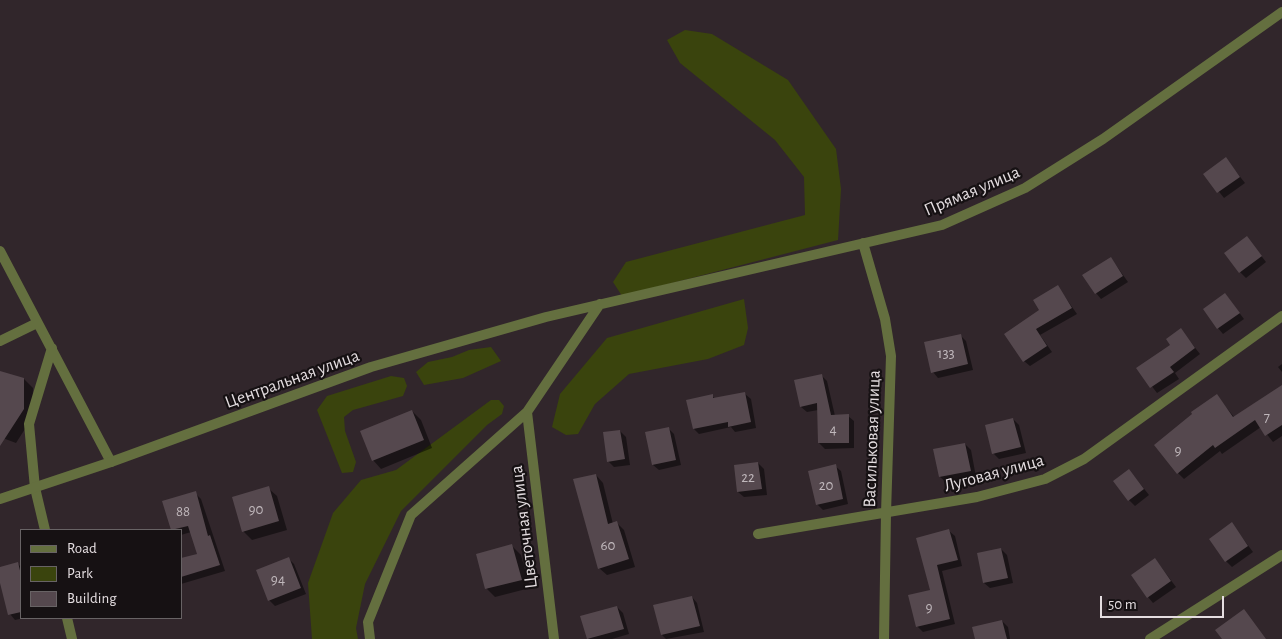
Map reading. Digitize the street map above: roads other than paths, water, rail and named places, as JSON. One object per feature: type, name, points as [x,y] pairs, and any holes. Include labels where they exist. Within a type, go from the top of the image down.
[{"type":"street","name":"Прямая улица","points":[[600,304],[942,226],[1025,188],[1103,139],[1282,12]]},
{"type":"street","name":"Васильковая улица","points":[[863,243],[885,319],[892,356],[886,513],[884,639]]},
{"type":"street","points":[[0,251],[112,462]]},
{"type":"street","points":[[370,639],[368,622],[411,515],[527,412],[600,304]]},
{"type":"street","name":"Центральная улица","points":[[0,499],[112,462],[371,367],[546,317],[600,304]]},
{"type":"street","name":"Луговая улица","points":[[758,534],[977,497],[1045,479],[1084,459],[1282,316]]},
{"type":"street","points":[[0,341],[37,323]]},
{"type":"street","points":[[46,529],[35,488],[29,424],[52,348]]},
{"type":"street","name":"Цветочная улица","points":[[527,412],[554,639]]},
{"type":"street","points":[[1150,639],[1282,555]]},
{"type":"street","points":[[67,619],[72,639]]}]
